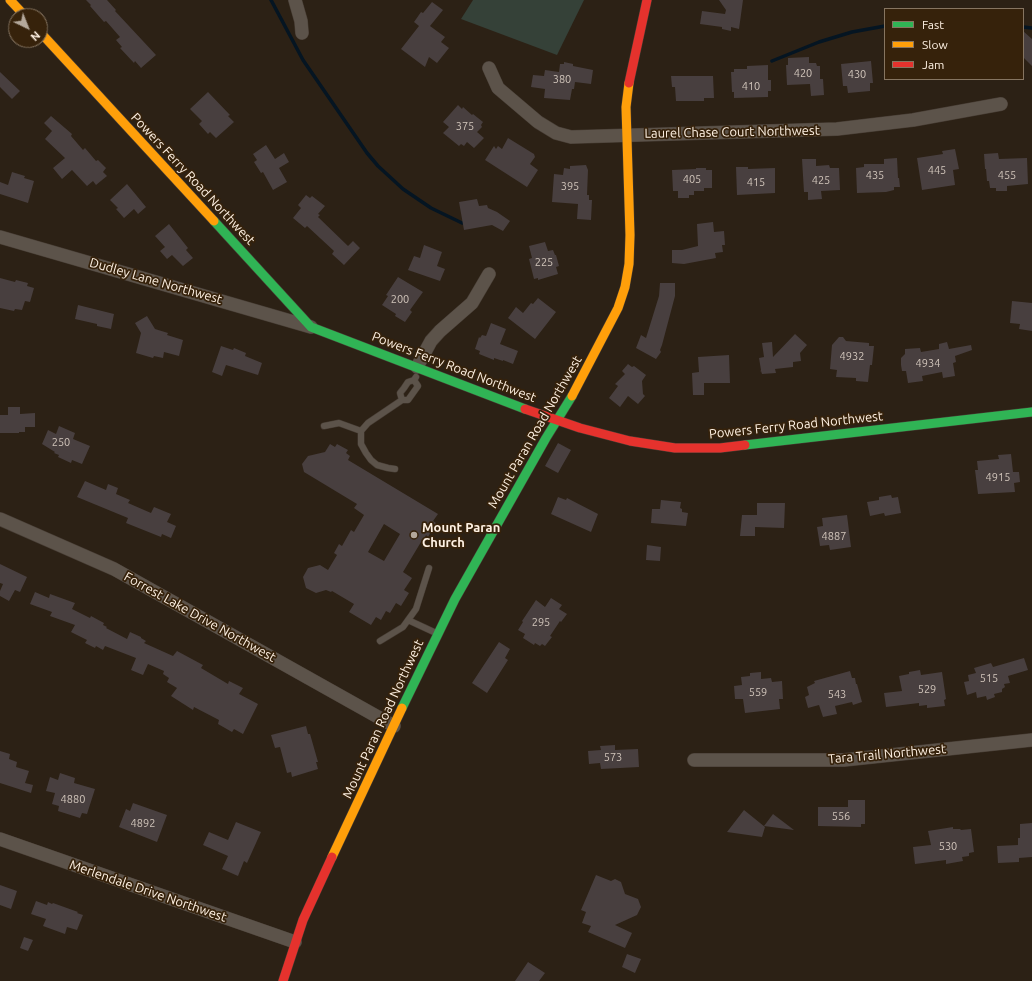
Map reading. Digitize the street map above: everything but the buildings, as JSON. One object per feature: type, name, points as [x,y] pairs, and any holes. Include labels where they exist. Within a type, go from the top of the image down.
[{"type":"street","points":[[10,0],[18,8]]},
{"type":"street","points":[[295,0],[301,21],[302,33]]},
{"type":"street","name":"Mount Paran Road Northwest","points":[[283,981],[303,920],[455,599],[557,420],[570,401],[618,308],[625,287],[629,264],[630,235],[626,107],[630,75],[647,0]]},
{"type":"street","name":"Powers Ferry Road Northwest","points":[[48,41],[311,327],[419,368],[557,420],[630,441],[675,448],[720,448],[1032,412]]},
{"type":"street","name":"Laurel Chase Court Northwest","points":[[490,68],[498,88],[538,122],[552,131],[571,137],[627,134],[837,129],[913,120],[1001,104]]},
{"type":"street","name":"Dudley Lane Northwest","points":[[0,237],[311,327]]},
{"type":"street","points":[[419,368],[431,341],[440,331],[472,303],[489,274]]},
{"type":"street","name":"Forrest Lake Drive Northwest","points":[[0,519],[114,569],[394,726]]},
{"type":"street","name":"Tara Trail Northwest","points":[[694,760],[844,760],[1032,740]]},
{"type":"street","name":"Merlendale Drive Northwest","points":[[0,839],[295,942]]},
{"type":"lane","points":[[402,400],[400,393],[408,382],[414,380],[419,368]]},
{"type":"lane","points":[[395,468],[377,465],[371,460],[361,444],[361,431],[368,423],[402,400],[408,400],[418,386],[414,380]]},
{"type":"lane","points":[[324,426],[339,424],[361,431]]},
{"type":"lane","points":[[380,641],[402,627],[416,609],[429,568]]},
{"type":"lane","points":[[408,620],[438,634]]},
{"type":"green space","points":[[473,0],[584,0],[557,55],[461,19]]},
{"type":"waterway","points":[[271,0],[303,60],[367,153],[378,166],[403,189],[431,208],[462,223]]},
{"type":"waterway","points":[[772,61],[819,42],[852,32],[884,26]]},
{"type":"waterway","points":[[1024,27],[1032,28]]},
{"type":"traffic: fast","points":[[214,221],[311,327],[525,409]]},
{"type":"traffic: fast","points":[[402,708],[455,599],[546,438],[572,396]]},
{"type":"traffic: fast","points":[[745,445],[1032,412]]},
{"type":"traffic: slow","points":[[10,0],[18,8]]},
{"type":"traffic: slow","points":[[48,41],[214,221]]},
{"type":"traffic: slow","points":[[572,396],[618,308],[625,287],[629,264],[630,235],[626,107],[629,83]]},
{"type":"traffic: slow","points":[[332,857],[402,708]]},
{"type":"traffic: jam","points":[[629,83],[647,0]]},
{"type":"traffic: jam","points":[[525,409],[580,428],[630,441],[675,448],[720,448],[745,445]]},
{"type":"traffic: jam","points":[[283,981],[303,920],[332,857]]},
{"type":"place","name":"Mount Paran Church","points":[[414,535]]}]
